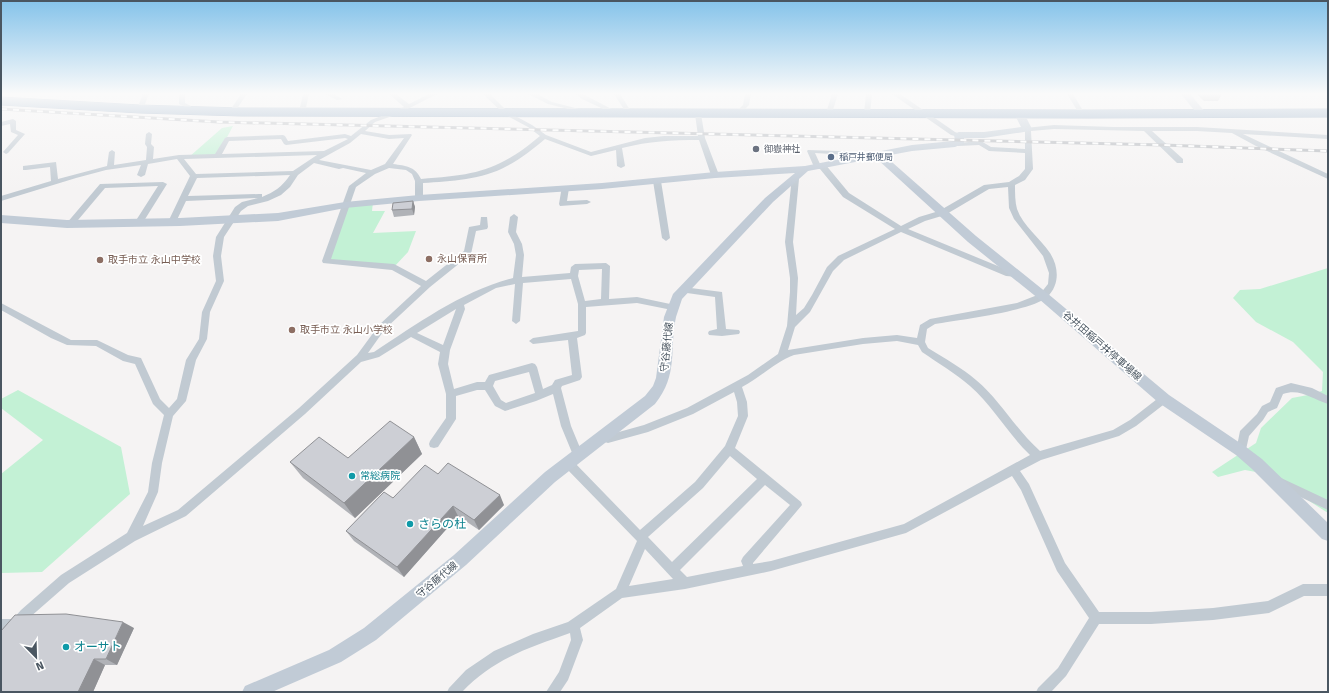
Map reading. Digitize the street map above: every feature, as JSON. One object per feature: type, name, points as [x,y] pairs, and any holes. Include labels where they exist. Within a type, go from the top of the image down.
[{"type":"main road","points":[[1,219],[70,224],[172,222],[278,217],[345,205],[419,198],[565,188],[815,167],[959,139],[1027,129]]},
{"type":"main road","name":"谷井田稲戸井停車場線","points":[[875,155],[1164,399],[1241,451],[1328,534]]},
{"type":"main road","name":"守谷藤代線","points":[[251,692],[335,656],[370,634],[460,560],[550,477],[650,400],[659,389],[663,378],[666,361],[667,336],[672,307],[676,297],[769,200],[795,179],[815,167]]},
{"type":"street","points":[[6,152],[22,134],[13,131],[13,126]]},
{"type":"street","points":[[131,537],[153,492],[169,414],[181,401],[192,360],[203,339],[206,312],[220,281],[217,256],[220,237],[233,219],[238,209],[245,204],[278,193],[287,185],[295,174],[326,153],[348,142],[366,126]]},
{"type":"street","points":[[532,126],[544,136],[591,154],[619,148],[645,140],[664,138],[702,138]]},
{"type":"street","points":[[700,126],[702,138],[715,175]]},
{"type":"street","points":[[941,126],[959,139],[981,143],[988,149],[1029,151]]},
{"type":"street","points":[[791,326],[807,310],[830,269],[841,258],[922,219],[942,213],[987,187],[1011,184],[1022,178],[1029,169],[1027,129],[1054,127],[1234,131],[1328,137]]},
{"type":"street","points":[[1146,129],[1180,161]]},
{"type":"street","points":[[1234,131],[1267,150],[1306,164],[1328,177]]},
{"type":"street","points":[[359,132],[389,137],[409,135],[388,166]]},
{"type":"street","points":[[141,175],[147,162],[151,147],[148,144],[149,134]]},
{"type":"street","points":[[217,156],[227,139],[284,137],[286,143],[345,136],[352,138]]},
{"type":"street","points":[[419,181],[479,174],[500,167],[528,149],[544,136]]},
{"type":"street","points":[[619,148],[621,166]]},
{"type":"street","points":[[875,155],[810,151],[815,167],[846,195],[901,229],[1009,274],[1018,276]]},
{"type":"street","points":[[110,167],[112,152]]},
{"type":"street","points":[[1,199],[110,167],[179,157],[326,153]]},
{"type":"street","points":[[179,157],[194,176]]},
{"type":"street","points":[[313,161],[372,172]]},
{"type":"street","points":[[26,168],[54,164],[55,182]]},
{"type":"street","points":[[419,196],[419,181],[415,173],[408,168],[388,166],[372,172],[353,186],[326,261],[394,267],[427,285]]},
{"type":"street","points":[[194,176],[295,174]]},
{"type":"street","points":[[172,222],[194,176]]},
{"type":"street","points":[[782,356],[791,326],[794,278],[789,242],[795,179]]},
{"type":"street","points":[[657,180],[666,238]]},
{"type":"street","points":[[70,224],[103,186],[163,184],[139,222]]},
{"type":"street","points":[[1011,184],[1013,208],[1018,219],[1047,255],[1054,273],[1052,285],[1043,296],[1018,306],[932,321],[923,326],[921,342],[925,350],[973,383],[998,409],[1022,441],[1038,456]]},
{"type":"street","points":[[565,188],[563,204],[587,202]]},
{"type":"street","points":[[182,199],[271,196]]},
{"type":"street","points":[[514,217],[512,232],[518,241],[521,253],[516,321]]},
{"type":"street","points":[[1,641],[25,614],[65,579],[131,537],[182,513],[302,411],[357,359],[382,327],[427,285],[468,252],[472,229],[484,227],[484,219]]},
{"type":"street","points":[[533,341],[572,336],[582,333],[582,304],[574,276],[575,267],[606,266],[604,302]]},
{"type":"street","points":[[357,359],[376,355],[459,304],[494,286],[518,280],[574,276]]},
{"type":"street","points":[[683,290],[719,294],[722,333]]},
{"type":"street","points":[[582,304],[637,300],[672,307]]},
{"type":"street","points":[[434,444],[450,419],[451,394],[443,364],[445,350],[461,309],[459,304]]},
{"type":"street","points":[[1,306],[54,336],[70,343],[97,343],[126,358],[138,361],[156,401],[169,414]]},
{"type":"street","points":[[712,333],[736,332]]},
{"type":"street","points":[[410,333],[445,350]]},
{"type":"street","points":[[488,386],[498,403],[506,406],[540,395],[556,388],[558,383],[577,377],[572,336]]},
{"type":"street","points":[[602,436],[608,439],[645,429],[690,411],[737,386],[782,356],[794,352],[863,341],[897,338],[921,342]]},
{"type":"street","points":[[488,386],[492,378],[532,367],[540,395]]},
{"type":"street","points":[[451,394],[477,386],[488,386]]},
{"type":"street","points":[[620,593],[642,539],[699,485],[729,449],[742,416],[742,402],[737,386]]},
{"type":"street","points":[[1241,451],[1244,434],[1260,417],[1265,409],[1274,404],[1279,391],[1291,387],[1309,392],[1328,400]]},
{"type":"street","points":[[556,388],[573,459],[642,539],[685,583]]},
{"type":"street","points":[[453,692],[470,674],[498,655],[573,626],[620,593],[685,583],[771,566],[906,528],[1038,456],[1116,433],[1133,423],[1164,399]]},
{"type":"street","points":[[729,449],[797,505],[747,561],[749,570]]},
{"type":"street","points":[[1013,469],[1025,487],[1061,567],[1096,618]]},
{"type":"street","points":[[672,570],[764,479]]},
{"type":"street","points":[[1276,483],[1280,481],[1328,505]]},
{"type":"street","points":[[1096,618],[1151,618],[1213,614],[1269,607],[1303,590],[1328,590]]},
{"type":"street","points":[[1042,692],[1062,672],[1096,618]]},
{"type":"street","points":[[1,625],[15,625]]},
{"type":"street","points":[[552,692],[564,676],[577,640],[573,626]]},
{"type":"green space","points":[[233,126],[217,156],[189,157],[222,128]]},
{"type":"green space","points":[[373,202],[372,211],[385,211],[373,233],[416,231],[408,252],[394,267],[326,261],[345,205]]},
{"type":"green space","points":[[1328,268],[1328,513],[1267,474],[1245,470],[1218,477],[1212,472],[1256,443],[1261,428],[1292,398],[1322,391],[1323,372],[1293,342],[1256,322],[1233,298],[1240,290],[1260,289]]},
{"type":"green space","points":[[18,390],[121,447],[130,494],[42,572],[1,573],[1,474],[43,440],[1,408],[1,399]]},
{"type":"building","points":[[413,201],[412,209],[392,210],[393,203]]},
{"type":"building","points":[[390,421],[414,437],[344,503],[290,462],[319,437],[348,458]]},
{"type":"building","name":"さらの杜","points":[[448,463],[500,495],[474,520],[453,506],[397,567],[346,531],[384,492],[393,498],[425,465],[438,474]]},
{"type":"building","name":"オーサト","points":[[66,614],[123,622],[106,659],[94,659],[78,692],[1,692],[1,631],[15,615]]},
{"type":"railway","points":[[397,126],[1163,145],[1328,151]]},
{"type":"place","name":"御嶽神社","points":[[756,149]]},
{"type":"place","name":"稲戸井郵便局","points":[[831,157]]},
{"type":"place","name":"永山保育所","points":[[429,259]]},
{"type":"place","name":"取手市立 永山中学校","points":[[100,260]]},
{"type":"place","name":"取手市立 永山小学校","points":[[292,330]]},
{"type":"place","name":"常総病院","points":[[352,476]]},
{"type":"place","name":"さらの杜","points":[[410,524]]},
{"type":"place","name":"オーサト","points":[[66,647]]}]
